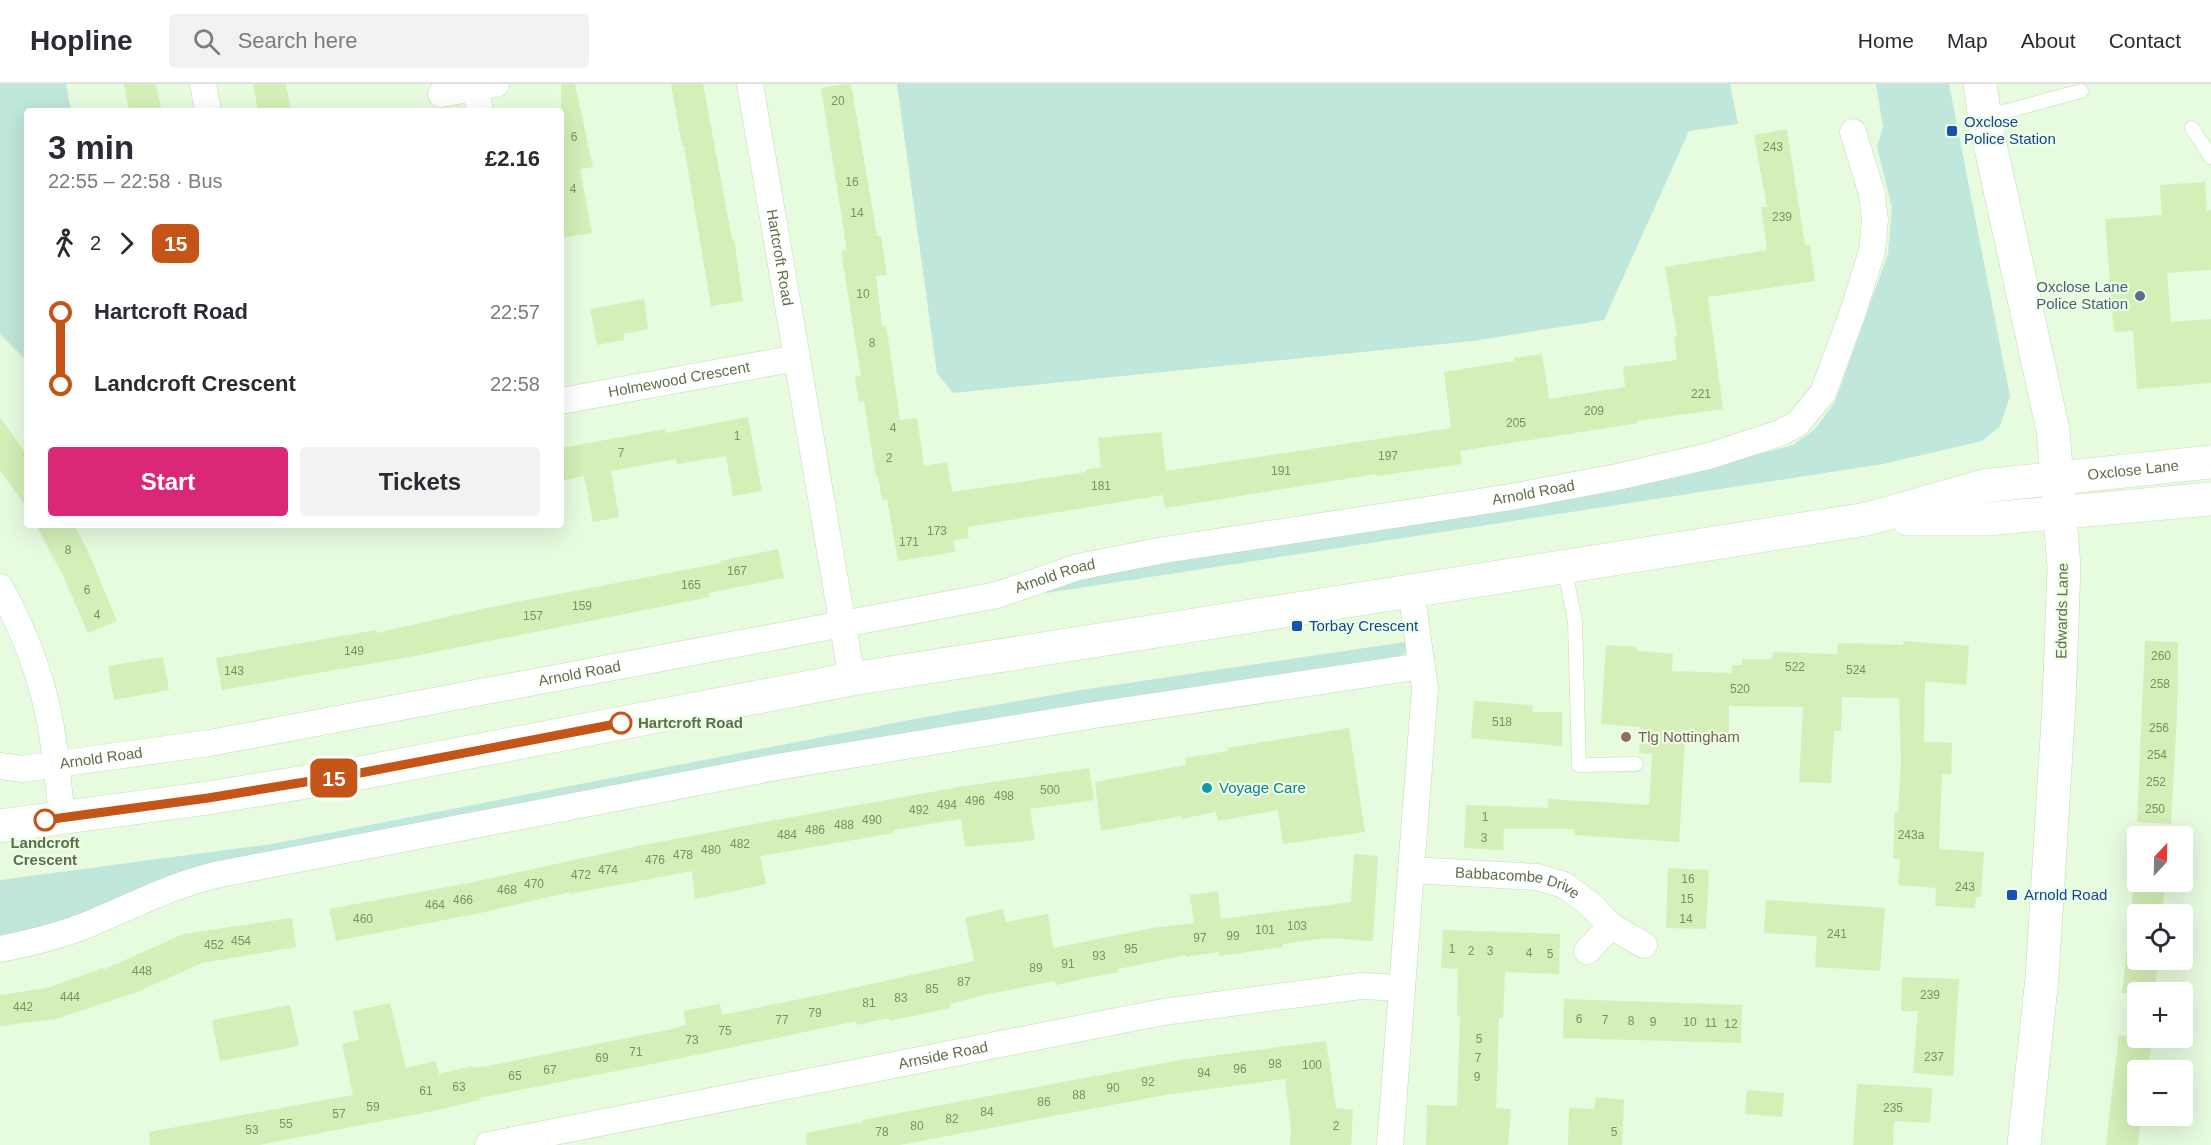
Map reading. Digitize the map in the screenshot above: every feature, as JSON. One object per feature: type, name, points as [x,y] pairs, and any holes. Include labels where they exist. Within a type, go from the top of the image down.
[{"type":"main road","name":"Edwards Lane","points":[[1980,84],[1985,117],[2053,430],[2064,567],[2058,715],[2042,978],[2024,1145]]},
{"type":"main road","name":"Oxclose Lane","points":[[2057,479],[2211,462]]},
{"type":"main road","points":[[0,826],[208,798],[360,773],[852,679],[1867,519],[1983,486],[2057,479]]},
{"type":"main road","points":[[1867,519],[1987,519],[2211,499]]},
{"type":"street","points":[[203,84],[207,108]]},
{"type":"street","name":"Hartcroft Road","points":[[750,84],[852,679]]},
{"type":"street","points":[[441,94],[484,94]]},
{"type":"street","name":"Arnold Road","points":[[0,766],[22,769],[210,743],[997,595],[1078,567],[1153,552],[1511,496],[1617,477],[1709,456],[1780,434],[1797,424],[1823,393],[1853,312],[1872,251],[1875,220],[1872,194],[1853,132]]},
{"type":"street","name":"Holmewood Crescent","points":[[564,400],[797,358]]},
{"type":"street","points":[[0,587],[35,664],[49,716],[62,818]]},
{"type":"street","points":[[1390,1145],[1425,688],[1411,591]]},
{"type":"street","points":[[0,949],[41,941],[87,925],[174,887],[220,874],[788,766],[1095,715],[1422,666]]},
{"type":"street","name":"Babbacombe Drive","points":[[1411,870],[1537,877],[1555,882],[1564,885],[1592,905],[1611,926],[1644,945]]},
{"type":"street","points":[[1587,951],[1611,926]]},
{"type":"street","name":"Arnside Road","points":[[488,1145],[1163,1012],[1361,986],[1402,988]]},
{"type":"lane","points":[[1985,117],[2081,91]]},
{"type":"lane","points":[[2192,128],[2211,158]]},
{"type":"lane","points":[[1564,567],[1575,621],[1579,765],[1636,764]]},
{"type":"shaded area","points":[[0,84],[66,84],[70,108],[24,108],[24,358],[0,334]]},
{"type":"shaded area","points":[[897,84],[1730,84],[1738,124],[1689,131],[1604,320],[1473,341],[953,393],[937,373]]},
{"type":"shaded area","points":[[1876,84],[1949,84],[2010,396],[2000,426],[1982,441],[1883,464],[1020,597],[1086,575],[1638,486],[1793,445],[1815,429],[1835,402],[1888,254],[1892,208],[1877,147],[1883,127]]},
{"type":"shaded area","points":[[1405,642],[1406,653],[1384,663],[121,901],[32,931],[0,936],[0,880],[272,844],[915,719],[1081,690]]},
{"type":"building","points":[[124,84],[156,84],[161,108],[128,108]]},
{"type":"building","points":[[253,84],[286,84],[290,108],[257,108]]},
{"type":"building","points":[[561,84],[575,84],[593,167],[580,169],[592,233],[564,238],[564,108],[561,108]]},
{"type":"building","points":[[671,84],[703,84],[732,239],[734,239],[743,301],[711,306]]},
{"type":"building","points":[[851,84],[877,236],[881,236],[887,275],[876,276],[882,326],[886,325],[900,420],[917,418],[924,466],[947,462],[952,492],[1086,472],[1085,470],[1101,467],[1098,438],[1161,432],[1166,471],[1451,428],[1444,372],[1514,361],[1514,358],[1542,354],[1549,399],[1625,387],[1623,367],[1677,360],[1674,336],[1677,336],[1665,267],[1767,250],[1761,207],[1767,207],[1754,135],[1787,129],[1805,245],[1810,245],[1815,281],[1708,297],[1723,409],[1460,451],[1462,464],[1377,476],[1376,474],[1165,508],[1163,495],[967,527],[969,538],[953,541],[955,552],[898,561],[887,499],[882,500],[878,476],[876,477],[864,401],[859,402],[855,377],[861,376],[841,251],[847,250],[821,88]]},
{"type":"building","name":"Oxclose Lane Police Station","points":[[2205,182],[2207,211],[2211,210],[2211,270],[2167,273],[2171,322],[2211,319],[2211,383],[2137,389],[2133,331],[2114,332],[2105,219],[2162,215],[2160,185]]},
{"type":"building","points":[[644,299],[648,329],[623,334],[624,340],[597,345],[590,309]]},
{"type":"building","points":[[0,417],[24,451],[24,504],[0,471]]},
{"type":"building","points":[[748,417],[762,491],[733,496],[726,456],[677,464],[676,459],[611,471],[619,517],[593,522],[584,476],[564,480],[564,447],[665,429],[665,433]]},
{"type":"building","points":[[38,528],[76,528],[87,549],[117,621],[88,633],[63,576]]},
{"type":"building","points":[[778,549],[784,578],[708,593],[709,597],[414,656],[222,690],[216,658],[376,630],[377,633],[486,608],[721,563],[720,561]]},
{"type":"building","points":[[1904,641],[1969,646],[1966,685],[1925,681],[1924,742],[1952,743],[1951,774],[1942,774],[1939,849],[1984,852],[1981,897],[1976,897],[1975,908],[1935,906],[1936,888],[1898,885],[1900,859],[1893,859],[1895,812],[1898,812],[1901,761],[1899,698],[1842,697],[1841,731],[1834,731],[1831,783],[1799,782],[1803,707],[1729,706],[1729,740],[1685,739],[1679,842],[1574,835],[1574,829],[1504,829],[1503,850],[1464,848],[1466,805],[1548,808],[1548,799],[1649,805],[1652,754],[1639,753],[1641,727],[1601,724],[1606,645],[1637,647],[1637,651],[1673,654],[1672,671],[1732,673],[1732,665],[1742,665],[1742,659],[1772,659],[1773,652],[1837,654],[1838,643],[1903,645]]},
{"type":"building","points":[[2145,641],[2178,642],[2177,715],[2171,824],[2137,822]]},
{"type":"building","points":[[163,657],[169,690],[114,700],[108,666]]},
{"type":"building","points":[[1474,701],[1533,705],[1532,712],[1562,712],[1562,746],[1471,738]]},
{"type":"building","points":[[1349,728],[1365,832],[1283,844],[1278,810],[1218,821],[1216,812],[1181,819],[1181,816],[1101,831],[1095,782],[1186,765],[1185,758],[1228,751],[1227,748]]},
{"type":"building","points":[[1089,768],[1094,800],[1030,809],[1035,840],[965,847],[961,819],[760,856],[766,884],[695,899],[692,871],[570,894],[570,892],[480,913],[336,941],[329,909],[469,883],[638,846],[770,821],[959,787]]},
{"type":"building","points":[[1354,854],[1378,856],[1373,941],[1326,938],[1219,956],[1219,952],[1186,957],[1186,955],[1056,985],[1055,981],[983,995],[950,1004],[950,1008],[889,1021],[889,1018],[857,1025],[856,1021],[479,1098],[480,1100],[438,1110],[259,1145],[150,1145],[149,1132],[353,1095],[342,1044],[359,1040],[353,1011],[390,1003],[406,1068],[436,1061],[439,1074],[672,1029],[686,1025],[683,1011],[720,1004],[722,1015],[974,961],[965,918],[1003,909],[1006,922],[1048,914],[1053,948],[1153,928],[1194,923],[1190,895],[1218,891],[1221,919],[1351,902]]},
{"type":"building","points":[[1668,868],[1709,870],[1706,929],[1666,928]]},
{"type":"building","points":[[2133,892],[2164,892],[2163,904],[2132,904]]},
{"type":"building","points":[[1766,900],[1885,908],[1880,971],[1815,967],[1817,936],[1764,933]]},
{"type":"building","points":[[292,918],[296,947],[202,963],[137,992],[56,1019],[0,1026],[0,995],[47,988],[103,968],[103,970],[183,934]]},
{"type":"building","points":[[1443,930],[1560,934],[1559,974],[1505,972],[1503,1018],[1499,1018],[1496,1108],[1511,1109],[1508,1145],[1426,1145],[1427,1105],[1457,1106],[1460,1016],[1457,1016],[1458,969],[1441,968]]},
{"type":"building","points":[[2127,947],[2127,970],[2157,970],[2156,982],[2127,982],[2127,993],[2122,993]]},
{"type":"building","points":[[1902,977],[1959,979],[1953,1076],[1913,1073],[1918,1011],[1901,1011]]},
{"type":"building","points":[[1564,999],[1742,1005],[1741,1043],[1563,1038]]},
{"type":"building","points":[[290,1005],[299,1046],[220,1061],[212,1020]]},
{"type":"building","points":[[2119,1035],[2127,1036],[2127,1048],[2151,1048],[2149,1060],[2127,1060],[2127,1126],[2140,1126],[2138,1145],[2106,1145]]},
{"type":"building","points":[[1326,1041],[1336,1108],[1353,1110],[1351,1145],[1290,1145],[1291,1129],[1285,1079],[1165,1095],[899,1145],[807,1145],[806,1133],[862,1122],[862,1120],[1180,1060]]},
{"type":"building","points":[[1857,1084],[1932,1088],[1930,1123],[1894,1121],[1893,1145],[1853,1145]]},
{"type":"building","points":[[1747,1090],[1784,1093],[1782,1117],[1745,1114]]},
{"type":"building","points":[[1596,1097],[1624,1100],[1622,1145],[1568,1145],[1569,1108],[1594,1109]]},
{"type":"bus line","name":"15","points":[[45,820],[208,798],[360,773],[621,723]]},
{"type":"place","name":"Oxclose Police Station","points":[[1952,131]]},
{"type":"place","name":"Oxclose Lane Police Station","points":[[2140,296]]},
{"type":"place","name":"Torbay Crescent","points":[[1297,626]]},
{"type":"place","name":"Hartcroft Road","points":[[621,723]]},
{"type":"place","name":"Tlg Nottingham","points":[[1626,737]]},
{"type":"place","name":"Voyage Care","points":[[1207,788]]},
{"type":"place","name":"Landcroft Crescent","points":[[45,820]]},
{"type":"place","name":"Arnold Road","points":[[2012,895]]}]
